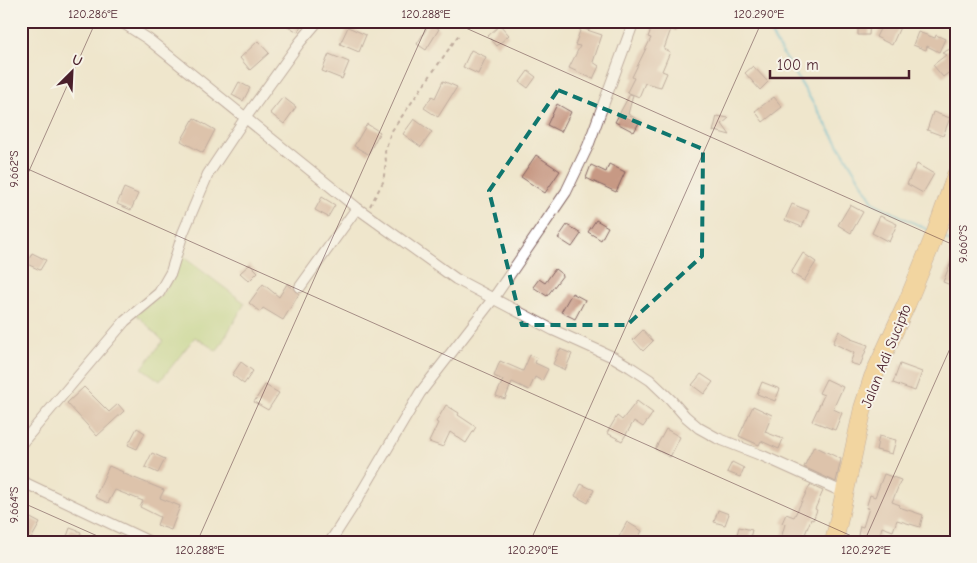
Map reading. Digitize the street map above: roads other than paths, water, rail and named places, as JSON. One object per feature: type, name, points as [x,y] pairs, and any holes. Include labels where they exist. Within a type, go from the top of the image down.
[{"type":"highway","name":"Jalan Adi Sucipto","points":[[836,541],[863,408],[873,377],[907,303],[956,175]]},
{"type":"street","points":[[120,21],[148,39],[206,88],[246,116],[361,211],[456,279],[553,330],[613,357],[630,367],[650,380],[699,428],[716,438],[763,456],[846,494]]},
{"type":"street","points":[[21,444],[125,321],[159,292],[171,272],[183,233],[202,186],[246,116],[300,42],[318,21]]},
{"type":"street","points":[[330,542],[424,388],[494,299],[576,175],[634,21]]},
{"type":"street","points":[[300,288],[361,211]]},
{"type":"street","points":[[21,481],[150,542]]},
{"type":"waterway","points":[[763,21],[874,203],[930,231]]},
{"type":"waterway","points":[[941,237],[956,244]]}]
